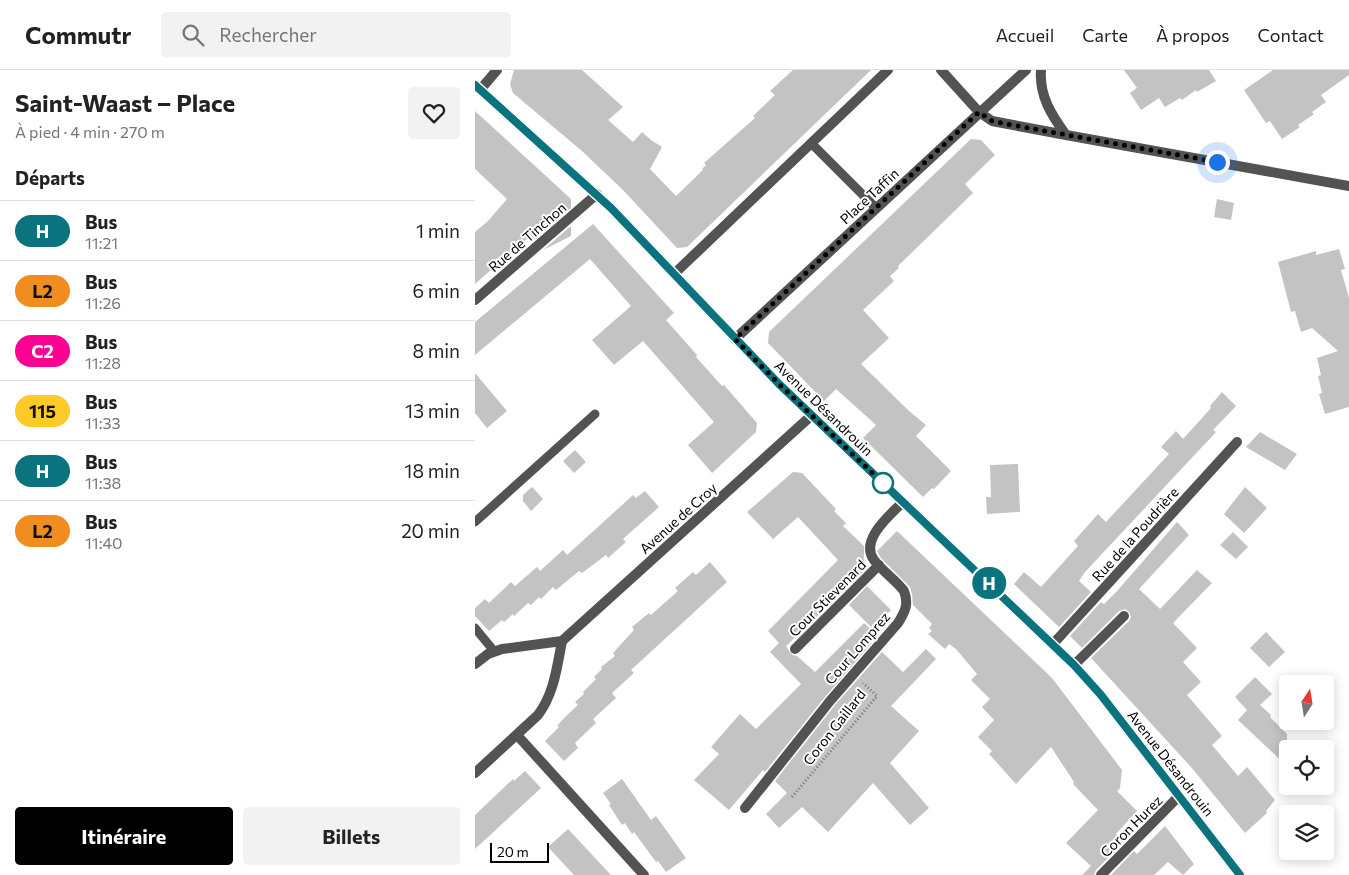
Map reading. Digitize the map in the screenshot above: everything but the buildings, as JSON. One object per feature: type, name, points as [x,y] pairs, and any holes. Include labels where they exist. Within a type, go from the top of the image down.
[{"type":"main road","name":"Avenue Désandrouin","points":[[478,87],[597,194],[735,339],[1074,665],[1101,695],[1240,875]]},
{"type":"street","points":[[478,87],[497,70]]},
{"type":"street","points":[[674,274],[888,70]]},
{"type":"street","points":[[941,70],[979,112],[992,121],[1349,186]]},
{"type":"street","name":"Place Taffin","points":[[735,339],[1026,70]]},
{"type":"street","points":[[1041,70],[1041,82],[1046,104],[1066,135]]},
{"type":"street","name":"Rue de Tinchon","points":[[475,300],[597,194]]},
{"type":"street","name":"Avenue de Croy","points":[[562,641],[812,415]]},
{"type":"street","name":"Rue de la Poudrière","points":[[1053,644],[1237,442]]},
{"type":"street","name":"Cour Lomprez","points":[[745,808],[853,674],[898,623],[906,610],[904,591],[872,556],[871,544],[881,524],[903,502]]},
{"type":"street","name":"Cour Stievenard","points":[[795,649],[879,565]]},
{"type":"street","points":[[1074,665],[1124,616]]},
{"type":"street","points":[[475,664],[494,651],[513,646],[562,641],[549,699],[538,715],[475,773]]},
{"type":"street","points":[[517,734],[644,875]]},
{"type":"street","name":"Coron Hurez","points":[[1101,875],[1179,796]]},
{"type":"lane","points":[[811,143],[876,208]]},
{"type":"lane","points":[[475,522],[595,414]]},
{"type":"lane","points":[[475,628],[494,651]]},
{"type":"path","name":"Coron Gaillard","points":[[792,797],[877,696],[853,674]]},
{"type":"bus line","name":"H","points":[[475,85],[575,173],[611,208],[779,384],[1074,665],[1101,695],[1240,875]]},
{"type":"route","points":[[883,483],[779,384],[735,339],[979,112],[992,121],[1001,123],[1217,162]]}]
